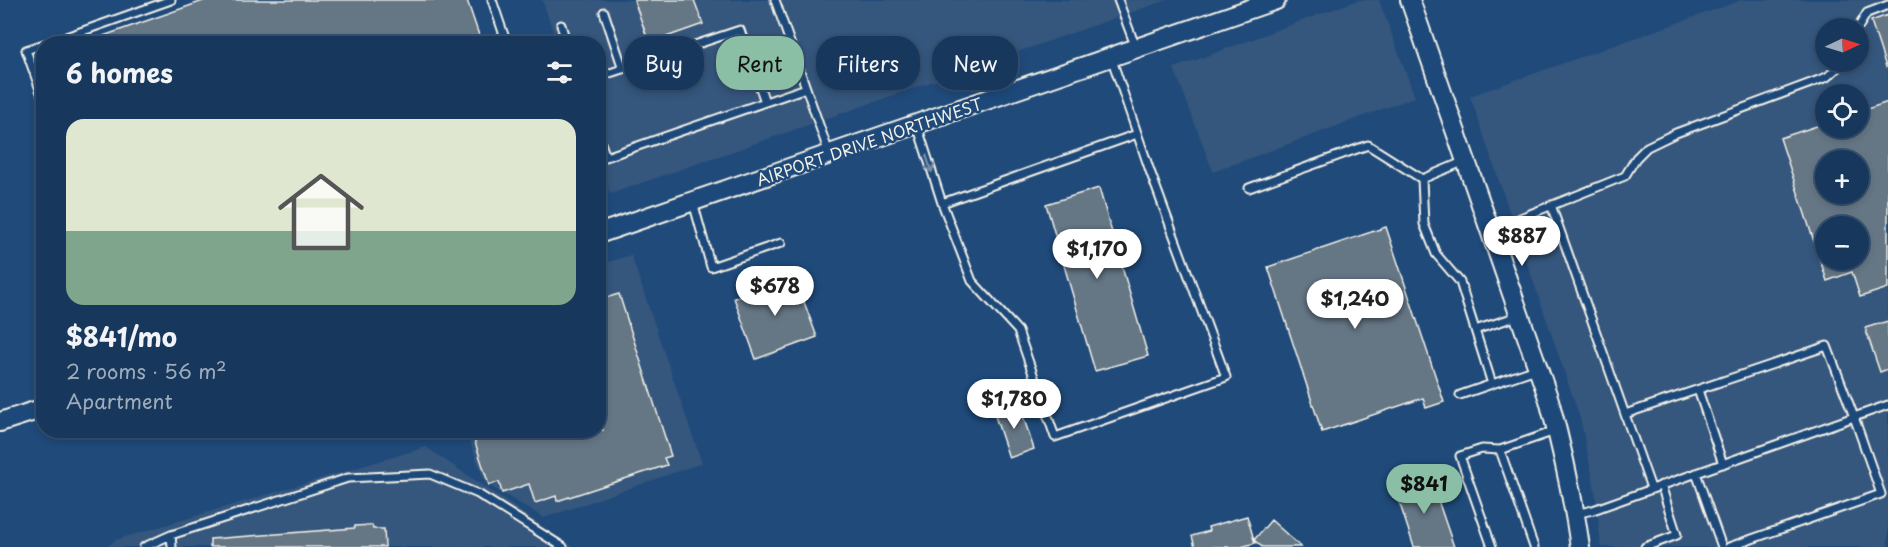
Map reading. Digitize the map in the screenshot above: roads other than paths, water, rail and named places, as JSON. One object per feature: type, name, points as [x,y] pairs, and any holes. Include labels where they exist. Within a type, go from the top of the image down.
[{"type":"street","name":"AIRPORT DRIVE NORTHWEST","points":[[606,231],[1276,0]]},
{"type":"street","points":[[1410,0],[1538,368],[1557,430],[1580,547]]},
{"type":"street","points":[[0,422],[36,411]]},
{"type":"lane","points":[[68,36],[171,0]]},
{"type":"lane","points":[[492,0],[504,36]]},
{"type":"lane","points":[[775,0],[829,155]]},
{"type":"lane","points":[[1118,0],[1136,48]]},
{"type":"lane","points":[[1864,18],[1867,12],[1888,5]]},
{"type":"lane","points":[[604,12],[623,69]]},
{"type":"lane","points":[[561,25],[564,36]]},
{"type":"lane","points":[[606,74],[740,30],[765,102]]},
{"type":"lane","points":[[36,47],[26,50],[36,78]]},
{"type":"lane","points":[[917,124],[942,203],[972,281],[1018,331],[1054,437],[1226,377],[1111,57]]},
{"type":"lane","points":[[1490,230],[1624,176],[1647,147],[1676,133],[1827,77],[1833,72]]},
{"type":"lane","points":[[606,157],[806,88]]},
{"type":"lane","points":[[942,203],[1137,134]]},
{"type":"lane","points":[[1248,188],[1368,145],[1422,179]]},
{"type":"lane","points":[[1422,179],[1466,161]]},
{"type":"lane","points":[[1422,179],[1424,224],[1436,254],[1460,282],[1492,384]]},
{"type":"lane","points":[[693,202],[711,267],[781,243]]},
{"type":"lane","points":[[1551,205],[1651,489]]},
{"type":"lane","points":[[1475,330],[1520,315]]},
{"type":"lane","points":[[1625,414],[1827,346],[1885,493],[1729,547]]},
{"type":"lane","points":[[1460,395],[1538,368]]},
{"type":"lane","points":[[1698,390],[1723,464]]},
{"type":"lane","points":[[1575,514],[1593,510],[1888,405]]},
{"type":"lane","points":[[1492,547],[1460,456],[1482,449],[1500,450],[1557,430]]},
{"type":"lane","points":[[1500,450],[1534,547]]},
{"type":"lane","points":[[1696,473],[1722,547]]},
{"type":"lane","points":[[144,547],[171,535],[348,478],[430,474],[478,494],[562,547]]},
{"type":"lane","points":[[1645,547],[1677,535],[1661,485]]},
{"type":"lane","points":[[171,535],[172,547]]}]
